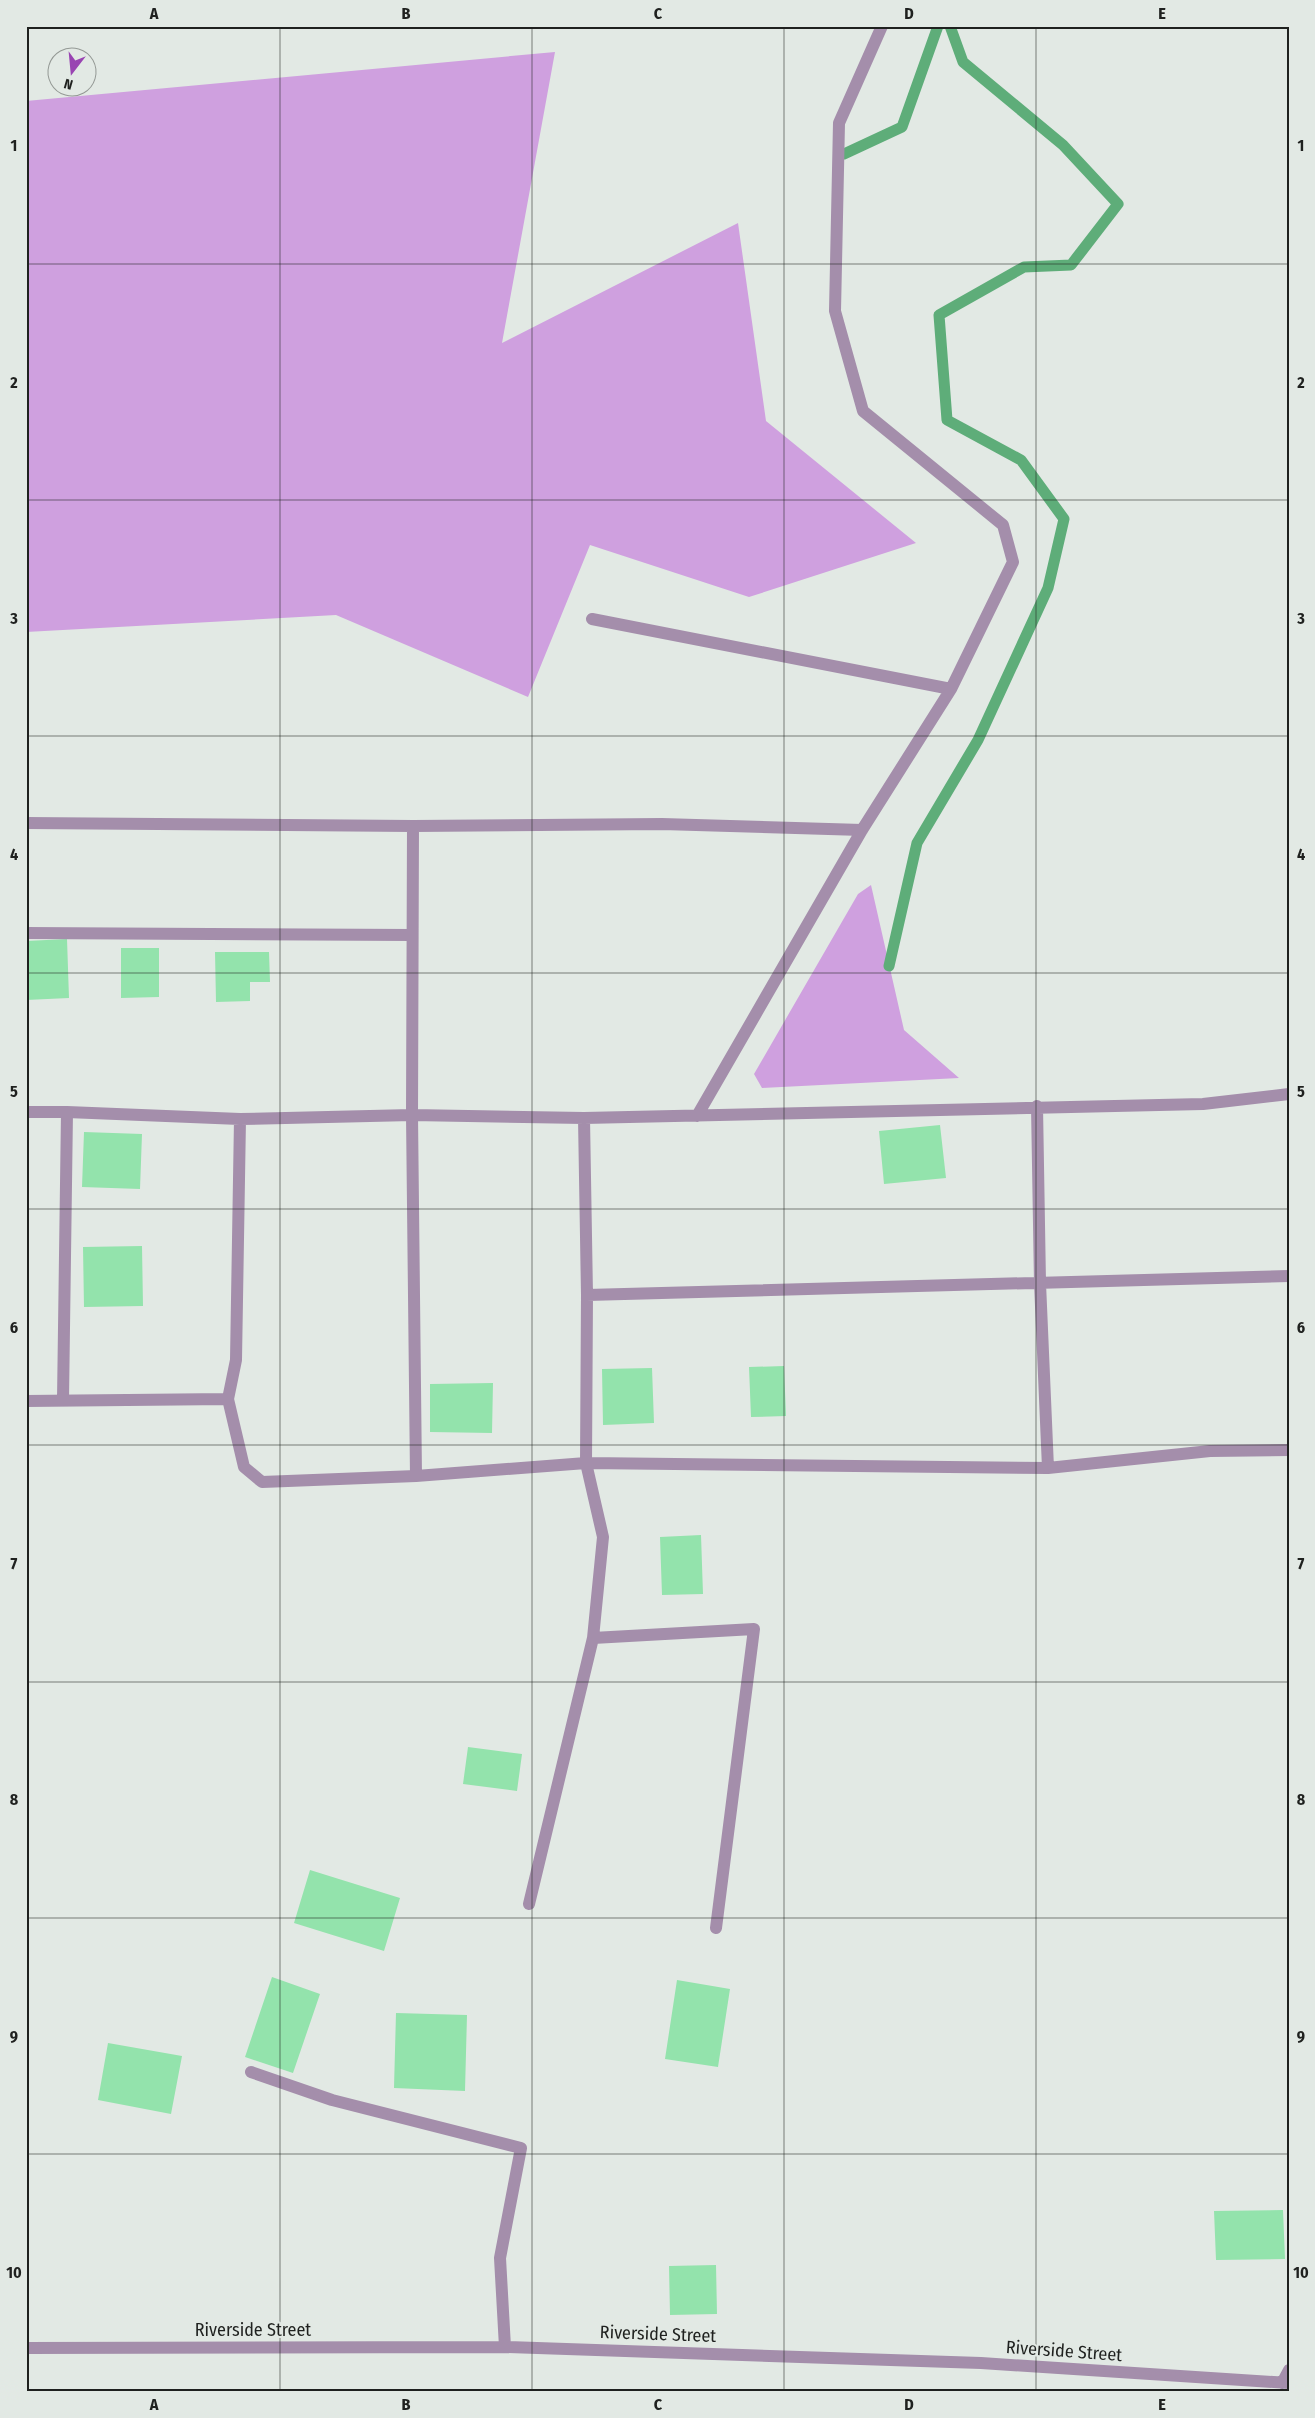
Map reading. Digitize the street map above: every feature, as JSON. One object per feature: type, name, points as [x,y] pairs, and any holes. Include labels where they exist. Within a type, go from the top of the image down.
[{"type":"street","points":[[697,1116],[862,830],[951,688],[1013,562],[1003,525],[863,411],[835,311],[839,123],[882,26]]},
{"type":"street","points":[[592,619],[951,688]]},
{"type":"street","points":[[26,823],[413,826],[662,824],[862,830]]},
{"type":"street","points":[[413,826],[412,1115],[416,1476]]},
{"type":"street","points":[[26,933],[412,935]]},
{"type":"street","points":[[26,1112],[240,1119],[412,1115],[584,1118],[1037,1106],[1203,1104],[1289,1094]]},
{"type":"street","points":[[1037,1106],[1040,1283],[1048,1468]]},
{"type":"street","points":[[63,1400],[67,1112]]},
{"type":"street","points":[[529,1904],[593,1638],[603,1537],[586,1463],[587,1295],[584,1118]]},
{"type":"street","points":[[240,1119],[236,1360],[228,1399],[244,1467],[262,1482],[416,1476],[586,1463],[1048,1468],[1210,1451],[1289,1450]]},
{"type":"street","points":[[587,1295],[1289,1276]]},
{"type":"street","points":[[26,1400],[228,1399]]},
{"type":"street","points":[[593,1638],[754,1629],[716,1928]]},
{"type":"street","points":[[250,2072],[332,2100],[520,2148],[500,2258],[505,2346]]},
{"type":"street","name":"Riverside Street","points":[[26,2348],[505,2346],[982,2363],[1285,2383]]},
{"type":"street","points":[[1285,2383],[1289,2370]]},
{"type":"shaded area","points":[[555,52],[502,343],[738,223],[766,421],[916,543],[749,597],[590,545],[528,697],[336,615],[26,632],[26,101],[58,98],[98,98],[98,94]]},
{"type":"shaded area","points":[[871,885],[904,1030],[959,1078],[762,1088],[754,1074],[858,894]]},
{"type":"building","points":[[67,939],[69,998],[26,1000],[26,941]]},
{"type":"building","points":[[121,948],[159,948],[159,997],[121,998]]},
{"type":"building","points":[[215,952],[269,952],[270,982],[250,982],[250,1001],[216,1002]]},
{"type":"building","points":[[940,1125],[946,1178],[884,1184],[879,1131]]},
{"type":"building","points":[[84,1132],[142,1134],[140,1189],[82,1187]]},
{"type":"building","points":[[142,1246],[143,1306],[84,1307],[83,1247]]},
{"type":"building","points":[[784,1366],[786,1416],[751,1417],[749,1367]]},
{"type":"building","points":[[652,1368],[654,1423],[603,1425],[602,1369]]},
{"type":"building","points":[[493,1383],[492,1433],[430,1432],[430,1384]]},
{"type":"building","points":[[701,1535],[703,1594],[662,1595],[660,1537]]},
{"type":"building","points":[[468,1747],[522,1754],[517,1791],[463,1784]]},
{"type":"building","points":[[310,1870],[400,1898],[384,1951],[294,1923]]},
{"type":"building","points":[[272,1977],[320,1994],[293,2073],[245,2057]]},
{"type":"building","points":[[677,1980],[730,1989],[718,2067],[665,2059]]},
{"type":"building","points":[[396,2013],[467,2015],[465,2091],[394,2088]]},
{"type":"building","points":[[108,2043],[182,2056],[171,2114],[98,2100]]},
{"type":"building","points":[[1283,2210],[1285,2259],[1216,2260],[1214,2211]]},
{"type":"building","points":[[716,2265],[717,2314],[670,2315],[669,2266]]},
{"type":"waterway","points":[[844,154],[902,127],[938,26]]},
{"type":"waterway","points":[[889,966],[917,843],[978,740],[1048,588],[1064,519],[1021,460],[947,420],[939,315],[1024,267],[1071,265],[1118,204],[1063,145],[963,62],[950,26]]}]
